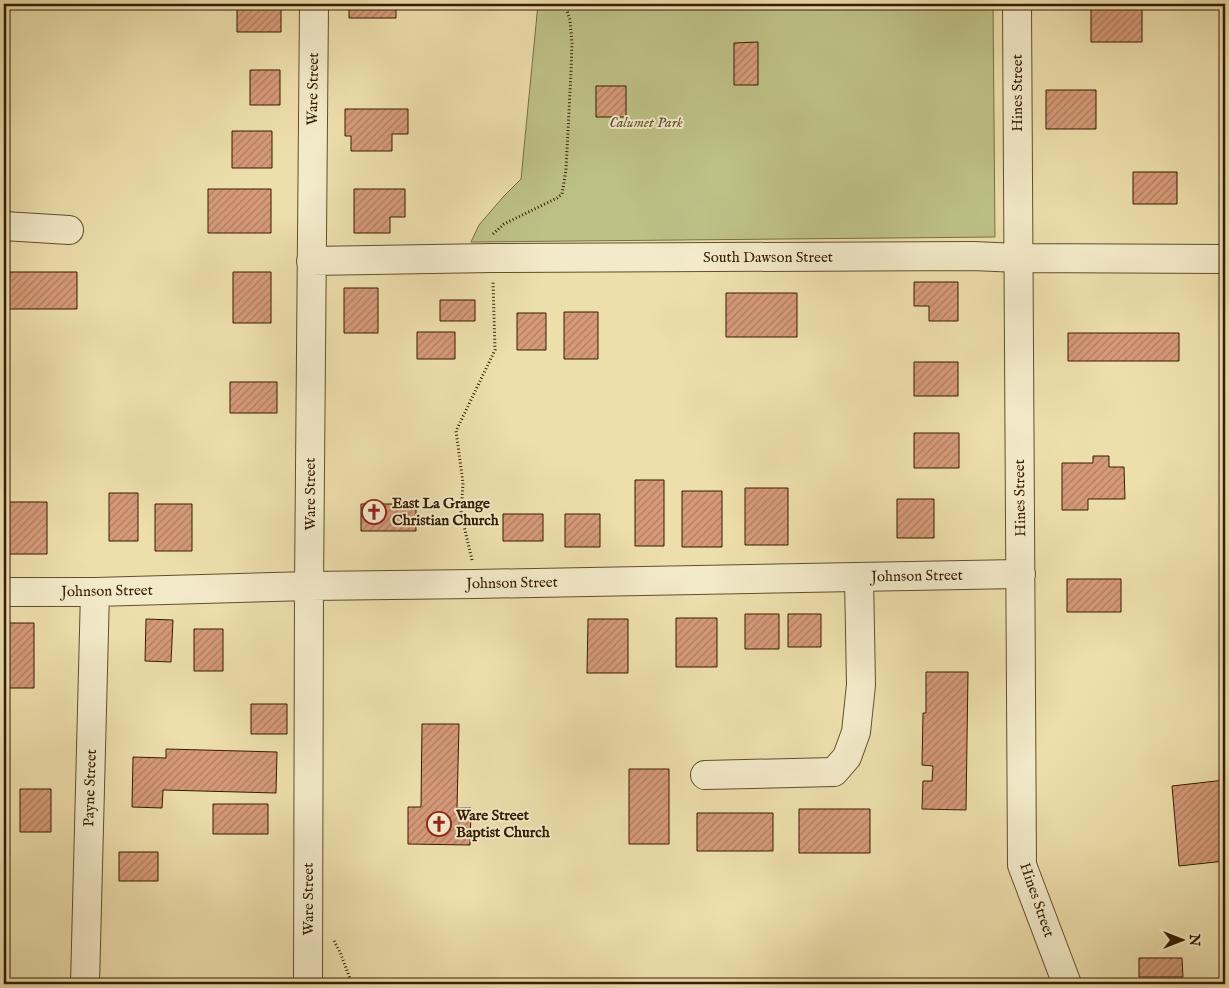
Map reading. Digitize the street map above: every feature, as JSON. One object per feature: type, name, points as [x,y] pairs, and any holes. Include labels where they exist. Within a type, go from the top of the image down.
[{"type":"street","name":"Ware Street","points":[[308,984],[314,4]]},
{"type":"street","name":"Hines Street","points":[[1017,4],[1022,865],[1067,984]]},
{"type":"street","points":[[4,226],[69,230]]},
{"type":"street","name":"South Dawson Street","points":[[311,261],[491,258],[963,256],[1225,259]]},
{"type":"street","name":"Johnson Street","points":[[4,592],[96,592],[309,586],[1021,574]]},
{"type":"street","points":[[705,775],[834,772],[847,757],[856,732],[861,685],[858,577]]},
{"type":"street","name":"Payne Street","points":[[85,984],[96,592]]},
{"type":"path","points":[[491,240],[493,233],[504,224],[562,194],[566,170],[572,43],[570,20],[566,4]]},
{"type":"path","points":[[472,560],[461,513],[463,483],[456,432],[495,350],[493,278]]},
{"type":"path","points":[[308,932],[319,934],[333,941],[340,952],[352,984]]},
{"type":"green space","name":"Calumet Park","points":[[538,4],[993,4],[995,237],[471,242],[479,225],[521,179]]},
{"type":"building","points":[[237,4],[281,4],[281,32],[237,32]]},
{"type":"building","points":[[349,4],[396,4],[396,18],[349,18]]},
{"type":"building","points":[[1091,4],[1142,4],[1142,42],[1091,42]]},
{"type":"building","points":[[758,42],[758,85],[734,85],[734,43]]},
{"type":"building","points":[[250,70],[280,70],[280,105],[250,105]]},
{"type":"building","points":[[596,86],[626,86],[626,117],[596,117]]},
{"type":"building","points":[[1046,90],[1096,90],[1096,129],[1046,129]]},
{"type":"building","points":[[345,109],[408,109],[408,134],[392,134],[392,151],[351,151],[351,136],[345,136]]},
{"type":"building","points":[[232,131],[272,131],[272,168],[232,168]]},
{"type":"building","points":[[1133,172],[1177,172],[1177,204],[1133,204]]},
{"type":"building","points":[[208,189],[271,189],[271,233],[208,233]]},
{"type":"building","points":[[354,189],[405,189],[405,217],[390,217],[390,233],[354,233]]},
{"type":"building","points":[[4,272],[77,272],[77,309],[4,309]]},
{"type":"building","points":[[233,272],[271,272],[271,323],[233,323]]},
{"type":"building","points":[[914,282],[958,282],[958,321],[929,321],[929,306],[914,306]]},
{"type":"building","points":[[344,288],[378,288],[378,333],[344,333]]},
{"type":"building","points":[[726,293],[797,293],[797,337],[726,337]]},
{"type":"building","points":[[440,300],[475,300],[475,321],[440,321]]},
{"type":"building","points":[[564,312],[598,312],[598,359],[564,359]]},
{"type":"building","points":[[517,313],[546,313],[546,350],[517,350]]},
{"type":"building","points":[[417,332],[455,332],[455,359],[417,359]]},
{"type":"building","points":[[1068,333],[1179,333],[1179,361],[1068,361]]},
{"type":"building","points":[[914,362],[958,362],[958,396],[914,396]]},
{"type":"building","points":[[230,382],[277,382],[277,413],[230,413]]},
{"type":"building","points":[[914,433],[959,433],[959,468],[914,468]]},
{"type":"building","points":[[1093,456],[1109,456],[1109,467],[1124,467],[1125,499],[1088,499],[1088,510],[1062,510],[1062,463],[1093,463]]},
{"type":"building","points":[[635,480],[664,480],[664,546],[635,546]]},
{"type":"building","points":[[745,488],[788,488],[788,545],[745,545]]},
{"type":"building","points":[[682,491],[722,491],[722,547],[682,547]]},
{"type":"building","points":[[109,493],[138,493],[138,541],[109,541]]},
{"type":"building","points":[[897,499],[934,499],[934,538],[897,538]]},
{"type":"building","points":[[6,502],[47,502],[47,554],[6,554]]},
{"type":"building","points":[[155,504],[192,504],[192,551],[155,551]]},
{"type":"building","points":[[361,504],[416,504],[416,531],[361,531]]},
{"type":"building","points":[[503,514],[543,514],[543,541],[503,541]]},
{"type":"building","points":[[565,514],[600,514],[600,547],[565,547]]},
{"type":"building","points":[[1067,579],[1121,579],[1121,612],[1067,612]]},
{"type":"building","points":[[745,614],[779,614],[779,649],[745,649]]},
{"type":"building","points":[[788,614],[821,614],[821,647],[788,647]]},
{"type":"building","points":[[676,618],[717,618],[717,667],[676,667]]},
{"type":"building","points":[[146,619],[173,620],[171,662],[145,661]]},
{"type":"building","points":[[588,619],[628,619],[628,673],[587,673]]},
{"type":"building","points":[[4,623],[34,623],[34,688],[4,688]]},
{"type":"building","points":[[194,629],[223,629],[223,671],[194,671]]},
{"type":"building","points":[[926,672],[968,672],[966,810],[922,809],[923,781],[932,781],[933,766],[922,765],[923,713],[926,713]]},
{"type":"building","points":[[251,704],[287,704],[287,734],[251,734]]},
{"type":"building","points":[[422,724],[459,724],[457,808],[471,808],[470,845],[408,844],[408,807],[421,807]]},
{"type":"building","points":[[166,749],[277,752],[276,793],[163,790],[162,808],[132,807],[133,757],[166,758]]},
{"type":"building","points":[[629,769],[669,769],[669,844],[629,844]]},
{"type":"building","points":[[1225,780],[1225,861],[1179,866],[1172,786]]},
{"type":"building","points":[[20,789],[51,789],[51,832],[20,832]]},
{"type":"building","points":[[213,804],[268,804],[268,834],[213,834]]},
{"type":"building","points":[[799,809],[870,809],[870,853],[799,853]]},
{"type":"building","points":[[697,813],[773,813],[773,851],[697,851]]},
{"type":"building","points":[[119,852],[158,852],[158,881],[119,881]]},
{"type":"building","points":[[1139,958],[1182,958],[1183,977],[1139,977]]},
{"type":"place","name":"East La Grange Christian Church","points":[[374,512]]},
{"type":"place","name":"Ware Street Baptist Church","points":[[439,824]]}]
